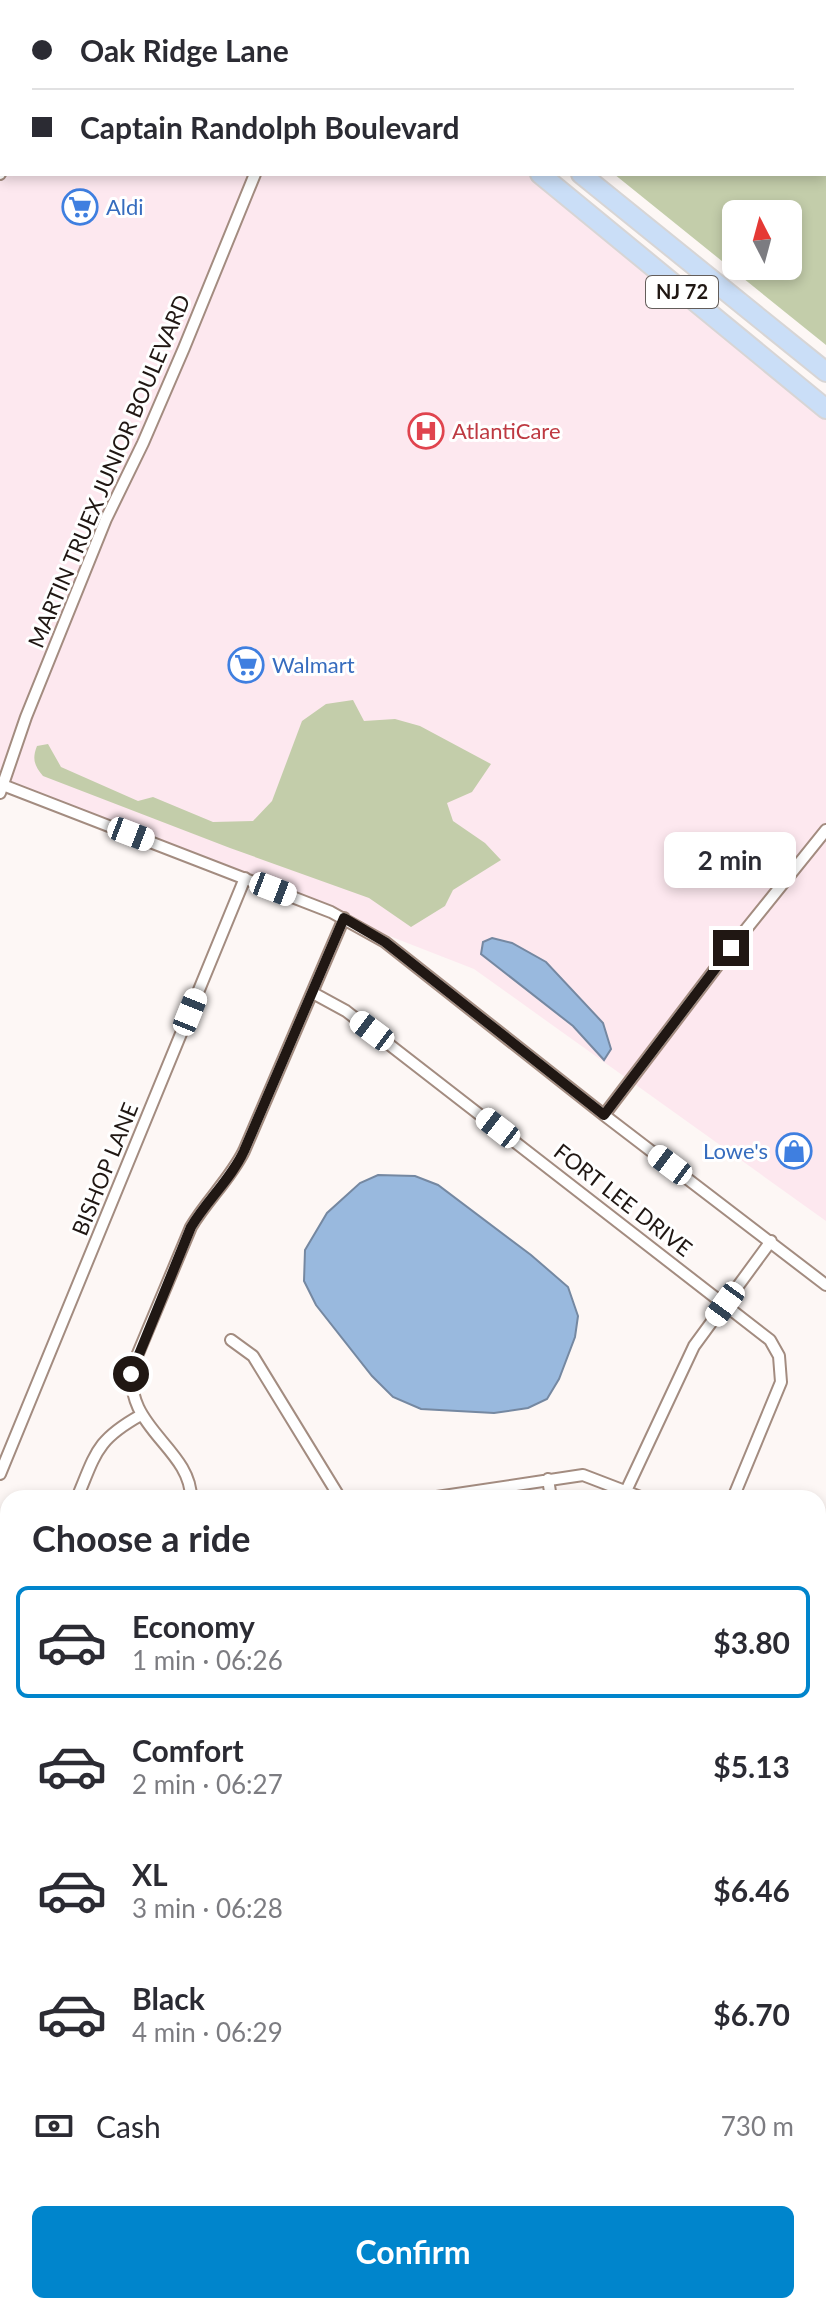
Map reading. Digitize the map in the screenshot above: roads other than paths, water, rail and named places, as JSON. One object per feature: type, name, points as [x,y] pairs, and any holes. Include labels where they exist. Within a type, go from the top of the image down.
[{"type":"highway","name":"NJ 72","points":[[542,176],[826,409]]},
{"type":"highway","name":"NJ 72","points":[[583,176],[826,372]]},
{"type":"street","name":"MARTIN TRUEX JUNIOR BOULEVARD","points":[[1,787],[106,519],[143,443],[254,176]]},
{"type":"street","points":[[1,787],[245,878],[344,918],[385,942],[826,1285]]},
{"type":"street","points":[[604,1115],[731,948],[826,830]]},
{"type":"street","name":"BISHOP LANE","points":[[0,1474],[245,878]]},
{"type":"street","points":[[191,1490],[184,1472],[141,1415],[133,1397],[131,1374],[191,1227],[201,1209],[236,1168],[344,918]]},
{"type":"street","name":"FORT LEE DRIVE","points":[[313,993],[346,1011],[770,1340],[779,1356],[781,1382],[736,1490]]},
{"type":"street","points":[[626,1490],[683,1365],[771,1241]]},
{"type":"street","points":[[231,1340],[253,1356],[335,1490]]},
{"type":"street","points":[[80,1490],[97,1451],[109,1435],[141,1415]]},
{"type":"street","points":[[480,1490],[583,1475],[623,1490]]},
{"type":"street","points":[[548,1479],[550,1490]]},
{"type":"water","points":[[492,938],[512,943],[546,962],[603,1023],[611,1049],[604,1060],[573,1026],[481,954],[483,942]]},
{"type":"water","points":[[378,1175],[415,1176],[438,1185],[568,1287],[578,1316],[575,1337],[559,1379],[547,1399],[528,1408],[494,1413],[421,1409],[393,1397],[372,1376],[316,1305],[304,1281],[305,1250],[327,1213],[360,1183]]},
{"type":"place","name":"Aldi","points":[[80,207]]},
{"type":"place","name":"AtlantiCare","points":[[426,431]]},
{"type":"place","name":"Walmart","points":[[246,665]]},
{"type":"place","name":"Lowe's","points":[[794,1151]]}]
